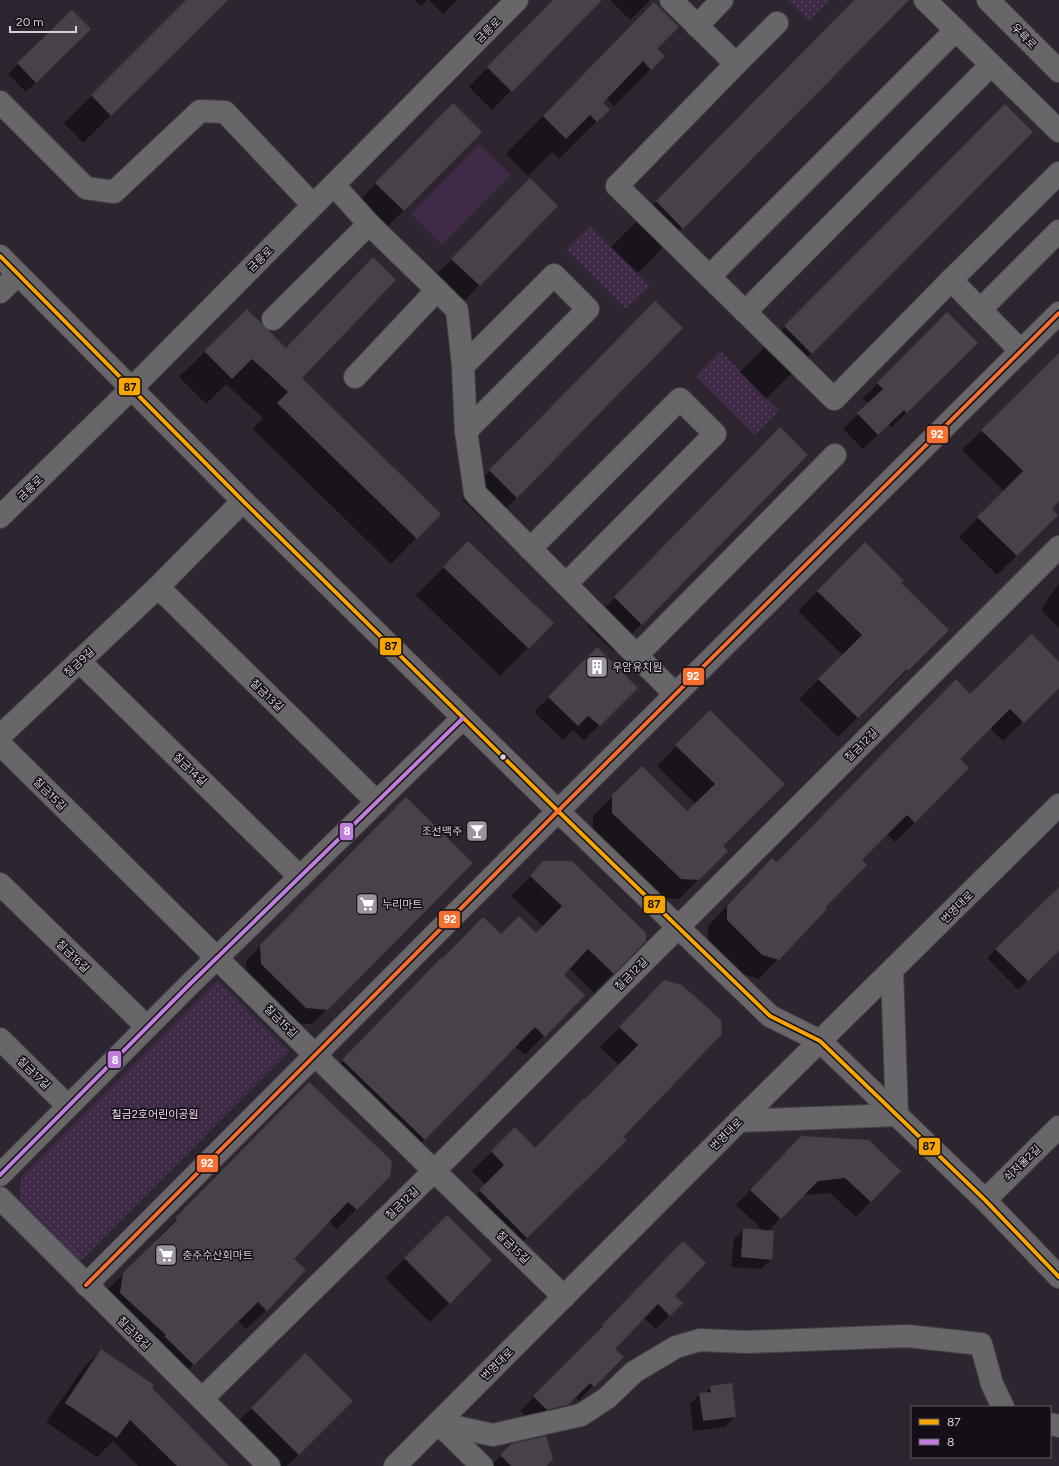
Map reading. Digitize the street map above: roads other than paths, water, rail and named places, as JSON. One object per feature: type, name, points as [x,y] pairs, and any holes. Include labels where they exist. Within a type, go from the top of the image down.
[{"type":"street","name":"금릉로","points":[[0,517],[132,388],[517,0]]},
{"type":"street","points":[[671,0],[736,64]]},
{"type":"street","points":[[697,26],[722,0]]},
{"type":"street","points":[[925,0],[1059,131]]},
{"type":"street","name":"우륵로","points":[[988,0],[1059,71]]},
{"type":"street","points":[[777,23],[617,186],[834,399],[1059,173]]},
{"type":"street","points":[[710,276],[956,30]]},
{"type":"street","points":[[745,312],[991,65]]},
{"type":"street","points":[[0,102],[86,188],[114,192],[200,111],[225,112],[313,205]]},
{"type":"street","points":[[334,185],[369,224],[457,310],[463,366],[466,431],[475,493],[675,694]]},
{"type":"street","points":[[274,319],[369,224]]},
{"type":"street","points":[[980,310],[1059,231]]},
{"type":"street","points":[[0,256],[243,501],[558,811],[770,1016],[820,1041],[985,1200],[1059,1277]]},
{"type":"street","points":[[0,292],[18,274]]},
{"type":"street","points":[[463,366],[554,275],[588,309],[466,431]]},
{"type":"street","points":[[951,280],[1020,351]]},
{"type":"street","points":[[355,377],[437,290]]},
{"type":"street","points":[[86,1285],[675,694],[1059,313]]},
{"type":"street","points":[[530,548],[680,399],[715,434],[566,584]]},
{"type":"street","points":[[636,655],[835,455]]},
{"type":"street","name":"칠금9길","points":[[0,736],[158,587],[243,501]]},
{"type":"street","name":"칠금12길","points":[[202,1399],[434,1171],[1059,547]]},
{"type":"street","name":"칠금13길","points":[[158,587],[377,802]]},
{"type":"street","name":"칠금14길","points":[[79,661],[300,877]]},
{"type":"street","points":[[0,1175],[147,1027],[463,718]]},
{"type":"street","name":"칠금15길","points":[[0,744],[315,1055],[564,1296]]},
{"type":"street","name":"번영대로","points":[[395,1466],[739,1121],[1059,805]]},
{"type":"street","name":"칠금16길","points":[[0,884],[147,1027]]},
{"type":"street","points":[[892,971],[897,1115]]},
{"type":"street","name":"칠금17길","points":[[0,1040],[68,1106]]},
{"type":"street","points":[[739,1121],[897,1115]]},
{"type":"street","name":"쇠저울2길","points":[[985,1200],[1059,1127]]},
{"type":"street","name":"칠금18길","points":[[0,1198],[269,1466]]},
{"type":"street","points":[[438,1423],[493,1435],[580,1415],[607,1398],[634,1372],[676,1347],[700,1340],[747,1342],[907,1336],[980,1344],[992,1384],[1003,1406]]},
{"type":"street","points":[[438,1423],[482,1466]]},
{"type":"place","name":"우암유치원","points":[[597,667]]},
{"type":"place","name":"조선맥주","points":[[477,831]]},
{"type":"place","name":"누리마트","points":[[367,904]]},
{"type":"place","name":"충주수산회마트","points":[[166,1255]]},
{"type":"park label","name":"칠금2호어린이공원","points":[[155,1114]]}]
